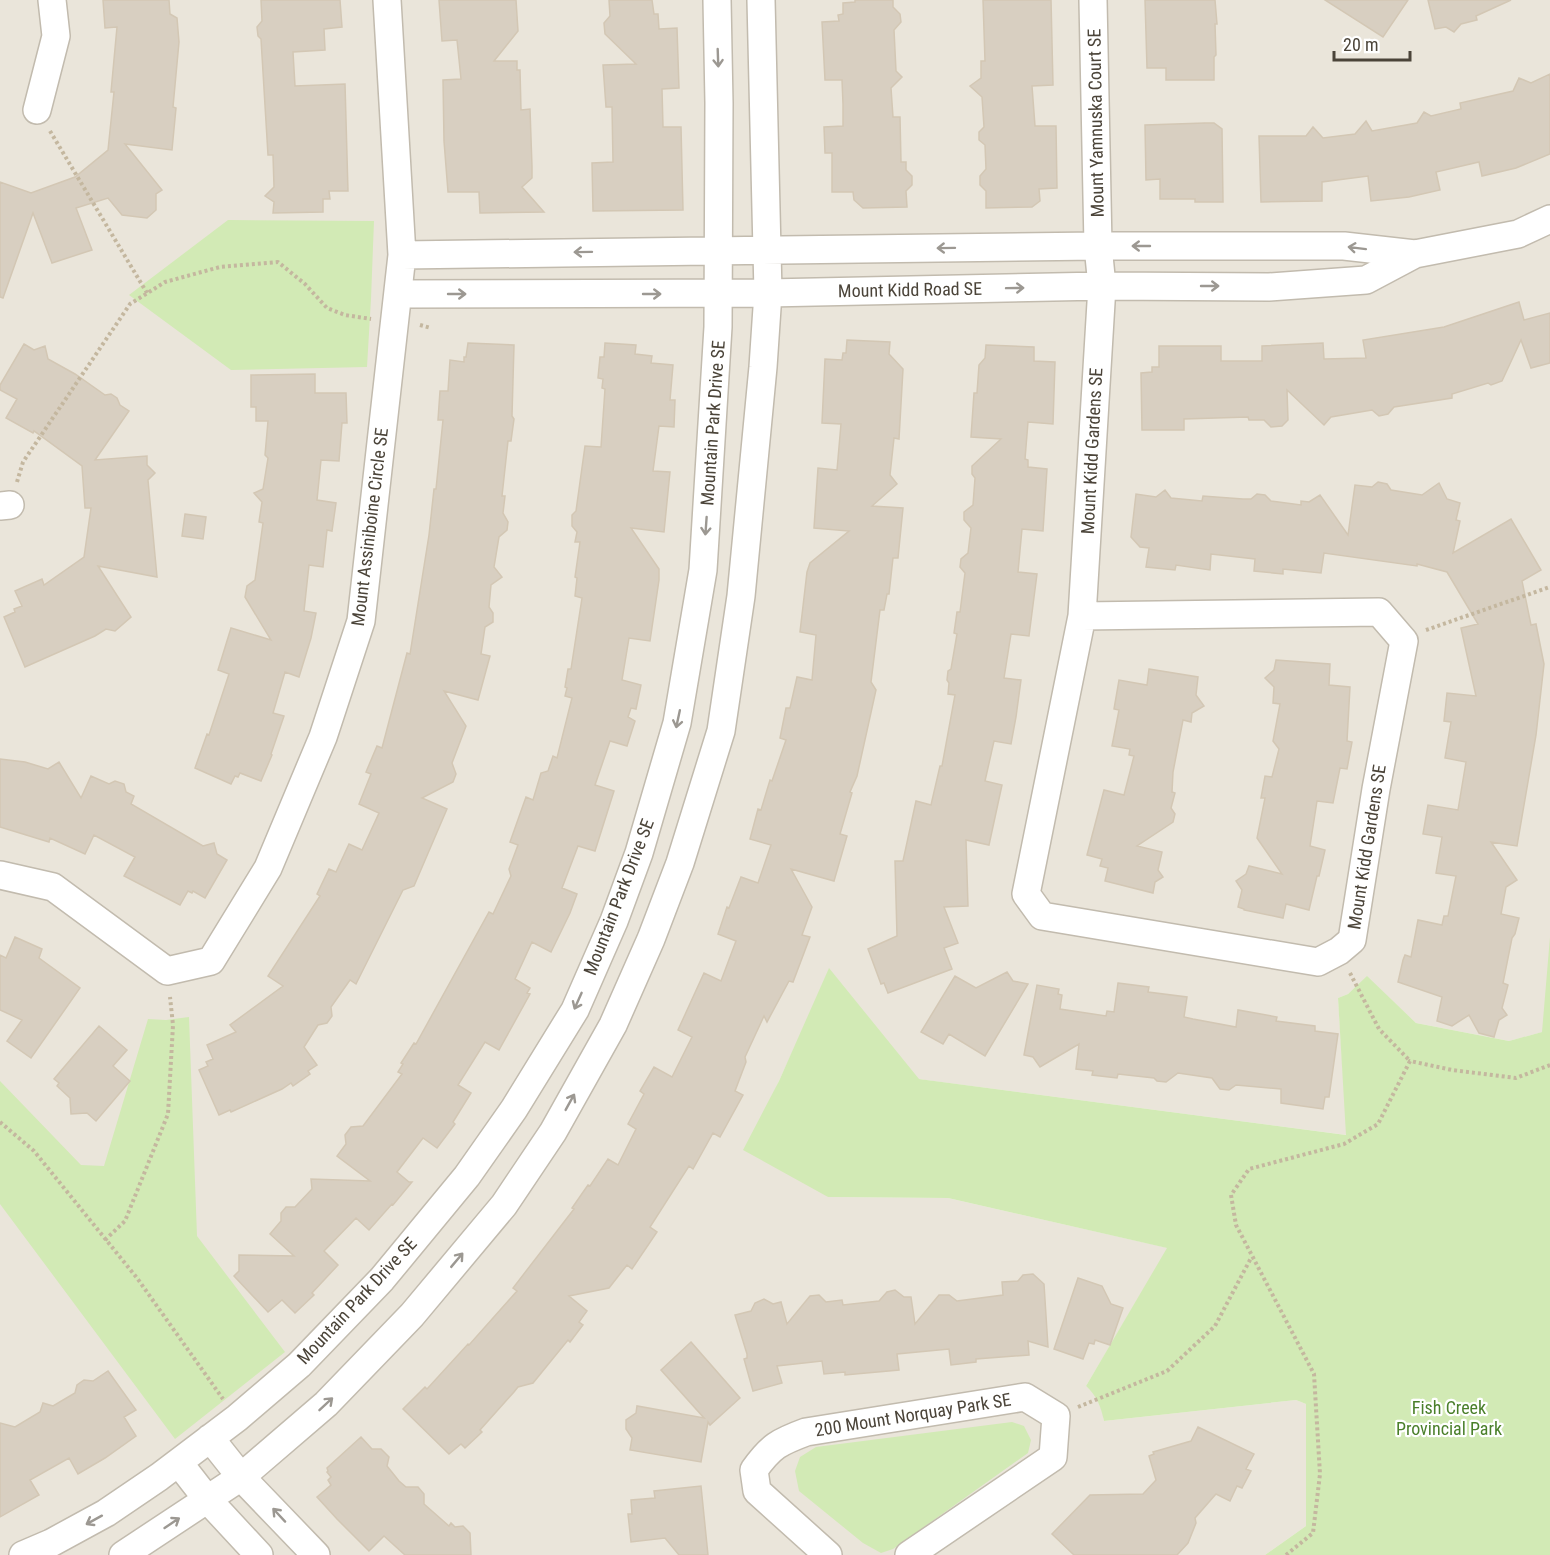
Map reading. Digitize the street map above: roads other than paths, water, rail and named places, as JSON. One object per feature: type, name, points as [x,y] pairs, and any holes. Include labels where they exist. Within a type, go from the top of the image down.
[{"type":"street","points":[[36,110],[56,36],[52,0]]},
{"type":"street","name":"Mount Assiniboine Circle SE","points":[[0,875],[53,887],[167,971],[211,961],[268,868],[323,737],[361,621],[402,255],[387,0]]},
{"type":"street","name":"Mountain Park Drive SE","points":[[23,1555],[51,1543],[106,1513],[179,1462],[299,1365],[382,1279],[467,1176],[514,1109],[575,1010],[614,921],[639,853],[677,723],[704,570],[718,327],[717,0]]},
{"type":"street","points":[[123,1555],[241,1477],[326,1404],[412,1314],[504,1205],[553,1132],[618,1014],[651,939],[680,863],[721,731],[741,596],[768,293],[761,0]]},
{"type":"street","name":"Mount Yamnuska Court SE","points":[[1093,0],[1098,246],[1102,286]]},
{"type":"street","name":"Mount Kidd Road SE","points":[[397,307],[718,294],[1102,286],[1269,286],[1366,280],[1415,254],[1518,234],[1550,219]]},
{"type":"street","name":"Mount Kidd Road SE","points":[[402,255],[1098,246],[1344,246],[1415,254]]},
{"type":"street","name":"Mount Kidd Gardens SE","points":[[1082,616],[1379,612],[1404,641],[1376,789],[1352,940],[1339,951],[1318,962],[1042,916],[1026,894],[1082,616],[1102,286]]},
{"type":"street","name":"200 Mount Norquay Park SE","points":[[828,1555],[757,1491],[754,1470],[766,1453],[782,1441],[806,1432],[1025,1397],[1056,1416],[1053,1457],[909,1555]]},
{"type":"street","points":[[210,1438],[241,1477],[316,1555]]},
{"type":"street","points":[[179,1462],[207,1499],[259,1555]]},
{"type":"park label","name":"Fish Creek Provincial Park","points":[[1449,1418]]}]
